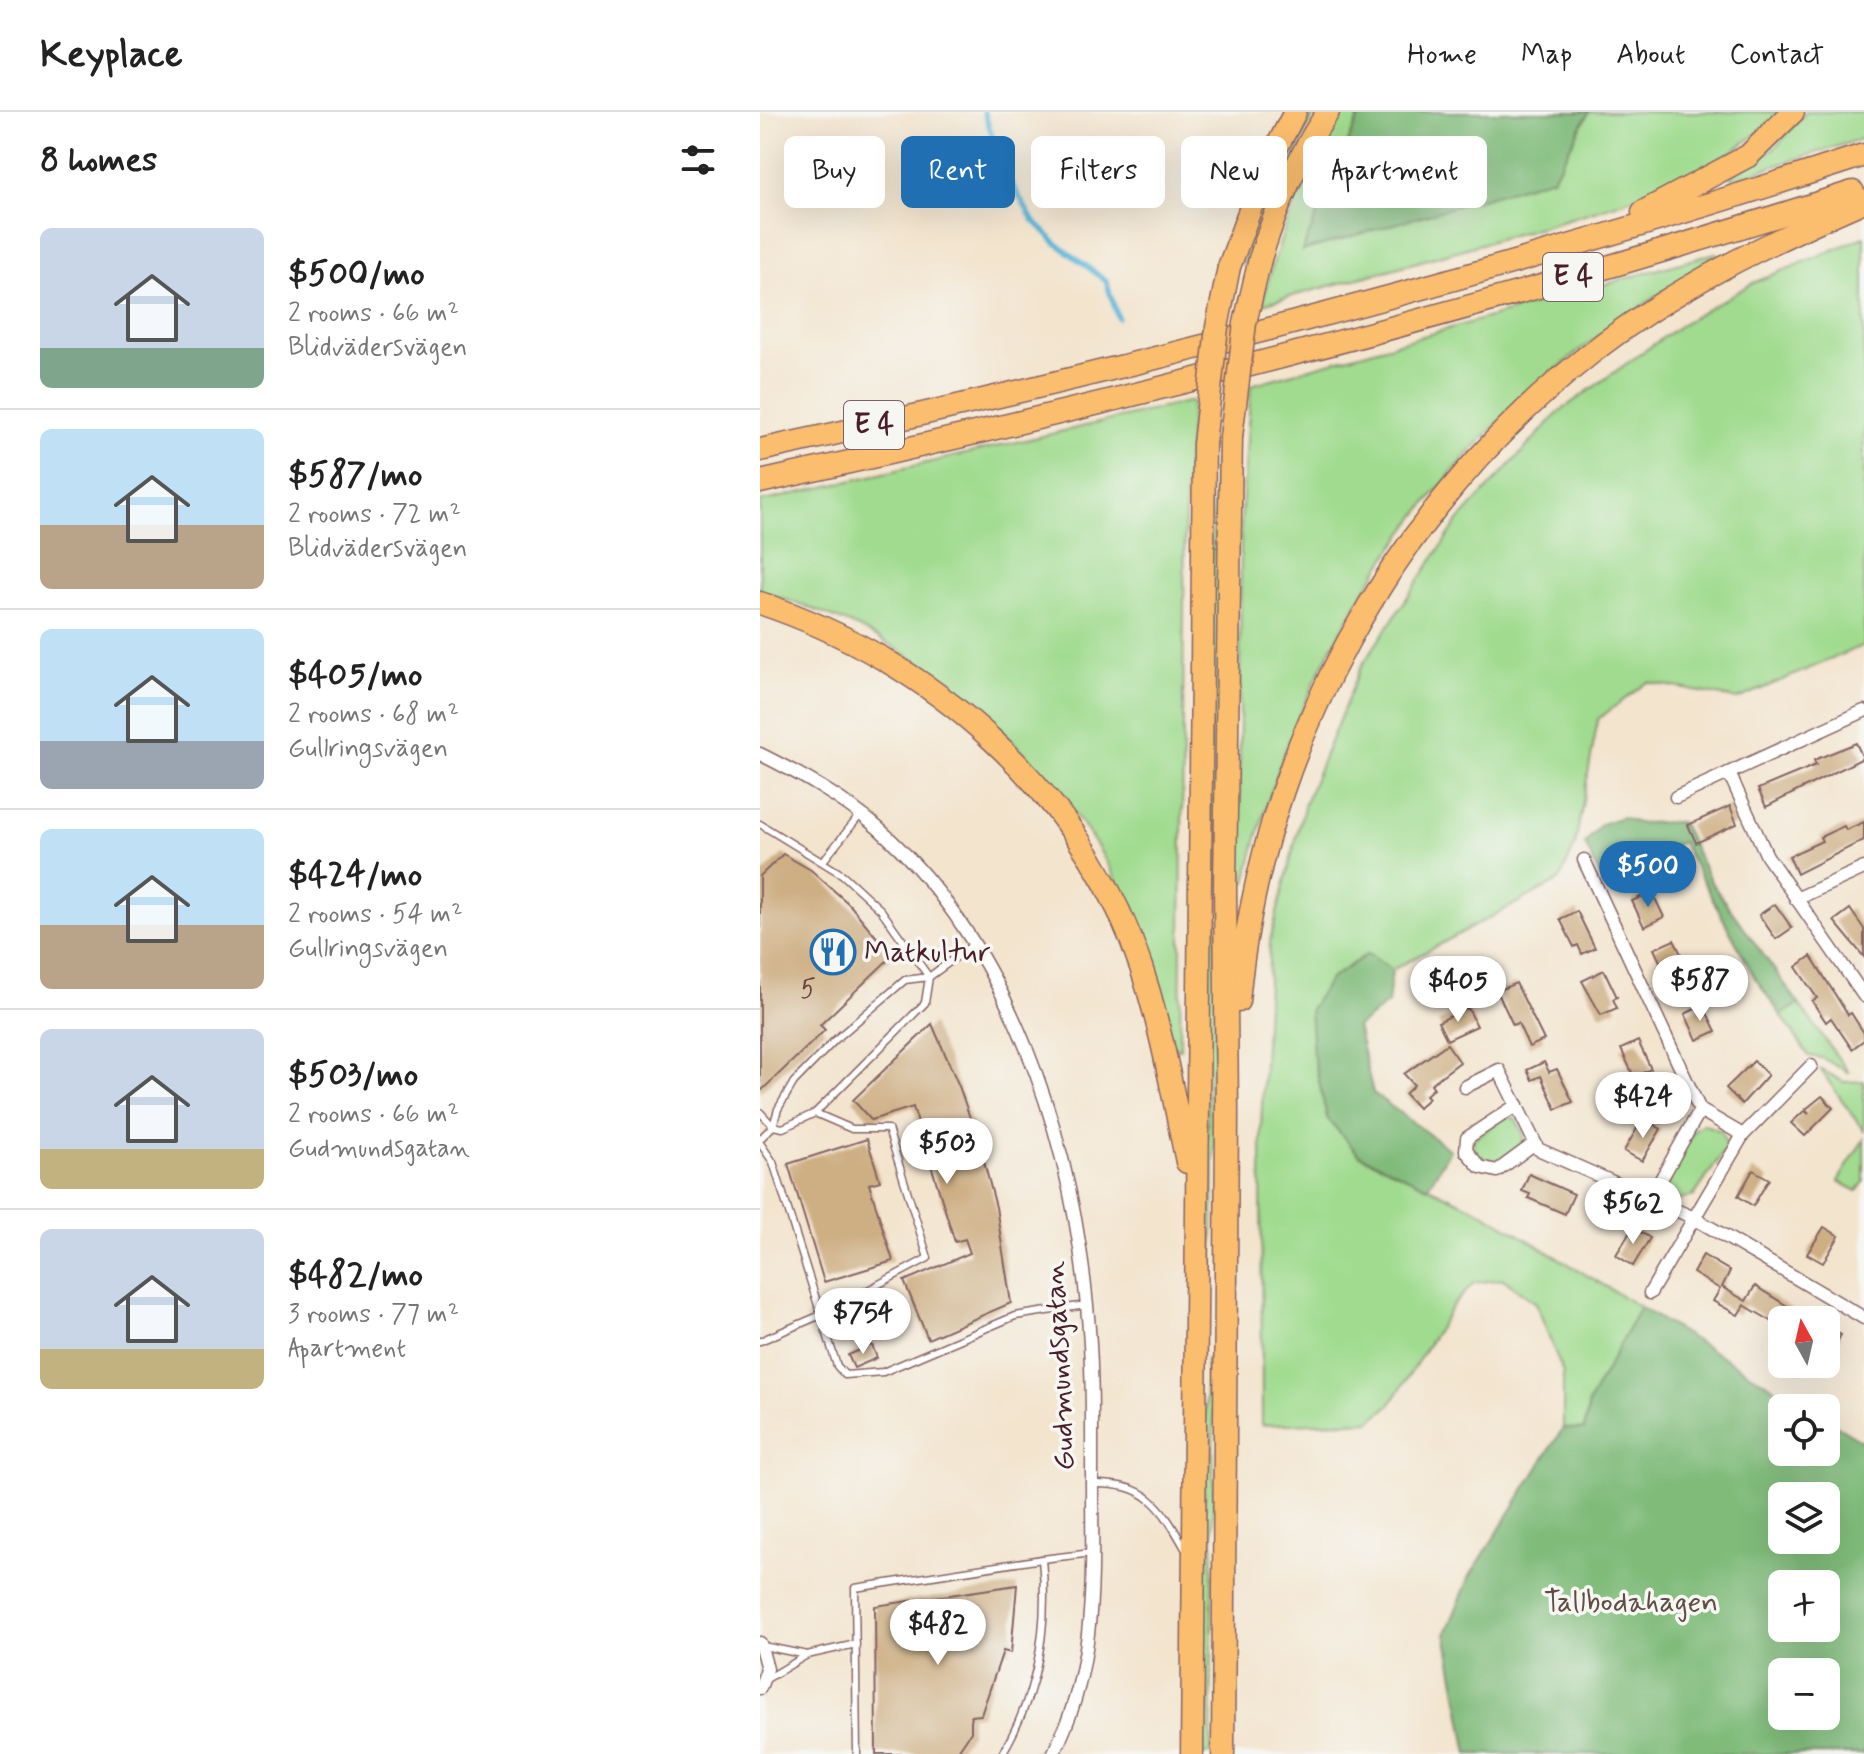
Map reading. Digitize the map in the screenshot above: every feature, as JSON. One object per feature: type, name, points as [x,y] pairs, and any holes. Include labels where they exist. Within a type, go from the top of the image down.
[{"type":"highway","points":[[1192,1754],[1204,444],[1217,327],[1229,267],[1263,174],[1295,112]]},
{"type":"highway","points":[[1223,1754],[1227,1114],[1225,822],[1231,437],[1245,323],[1260,259],[1287,187],[1311,137],[1328,112]]},
{"type":"highway","points":[[1581,242],[1726,170],[1766,141],[1793,112]]},
{"type":"highway","name":"E 4","points":[[760,450],[989,399],[1381,299],[1581,242],[1864,155]]},
{"type":"highway","name":"E 4","points":[[760,482],[940,442],[1502,298],[1864,189]]},
{"type":"highway","points":[[1227,1114],[1240,977],[1253,897],[1280,795],[1334,666],[1398,561],[1441,502],[1505,429],[1591,353],[1692,285],[1754,251],[1864,201]]},
{"type":"highway","points":[[760,603],[857,642],[957,708],[1038,788],[1080,843],[1114,902],[1140,965],[1160,1032],[1196,1206]]},
{"type":"street","points":[[1676,797],[1864,711]]},
{"type":"street","name":"Gudmundsgatan","points":[[760,754],[822,787],[861,814],[903,852],[935,888],[974,944],[1012,1019],[1048,1114],[1074,1216],[1087,1304],[1092,1484],[1091,1611],[1085,1666],[1078,1694],[1053,1754]]},
{"type":"street","points":[[1729,773],[1767,856],[1864,996]]},
{"type":"street","points":[[1584,860],[1700,1110],[1743,1135]]},
{"type":"street","points":[[1796,899],[1864,868]]},
{"type":"street","points":[[1650,1293],[1743,1135],[1811,1066]]},
{"type":"street","points":[[1465,1087],[1499,1070],[1538,1149],[1694,1218],[1864,1318]]},
{"type":"street","points":[[1517,1105],[1467,1138],[1466,1151],[1480,1167],[1490,1172],[1502,1169],[1535,1143]]},
{"type":"street","points":[[1650,1199],[1700,1110]]},
{"type":"street","points":[[761,1645],[767,1657],[762,1684]]},
{"type":"lane","points":[[823,861],[861,814]]},
{"type":"lane","points":[[760,824],[823,861],[881,910],[929,977],[925,1003],[815,1113],[783,1128],[773,1126],[760,1112]]},
{"type":"lane","points":[[974,944],[929,977],[905,980],[835,1040],[794,1082],[778,1109],[773,1126],[760,1141],[773,1162],[837,1366],[845,1375],[883,1372],[1015,1316],[1087,1304]]},
{"type":"lane","points":[[760,1341],[821,1315],[928,1258],[888,1129],[852,1129],[815,1113]]},
{"type":"lane","points":[[1195,1334],[1226,1334]]},
{"type":"lane","points":[[1092,1484],[1137,1489],[1170,1521],[1193,1564]]},
{"type":"lane","points":[[857,1754],[855,1588],[1092,1553]]},
{"type":"lane","points":[[1002,1754],[1018,1727],[1041,1651],[1045,1587],[1042,1559]]},
{"type":"lane","points":[[762,1684],[807,1655],[856,1644]]},
{"type":"lane","points":[[761,1645],[807,1655]]},
{"type":"green space","points":[[1309,112],[1315,112],[1287,176],[1287,151]]},
{"type":"green space","points":[[1343,112],[1361,112],[1352,136],[1329,135]]},
{"type":"green space","points":[[1361,112],[1589,112],[1553,178],[1487,197],[1487,136],[1351,136]]},
{"type":"green space","points":[[1589,112],[1778,112],[1753,136],[1722,158],[1648,192],[1569,219],[1262,304],[1303,185],[1303,208],[1487,208],[1487,165],[1553,178]]},
{"type":"green space","points":[[1806,112],[1864,112],[1864,138],[1733,179],[1731,176],[1777,146]]},
{"type":"green space","points":[[1262,208],[1273,208],[1249,262],[1242,264]]},
{"type":"green space","points":[[1320,208],[1450,208],[1302,251]]},
{"type":"green space","points":[[1864,237],[1864,645],[1738,699],[1648,682],[1598,719],[1575,845],[1560,880],[1392,970],[1367,954],[1330,979],[1359,1155],[1480,1211],[1640,1307],[1589,1402],[1584,1430],[1563,1428],[1563,1373],[1536,1303],[1503,1279],[1474,1283],[1453,1305],[1391,1404],[1370,1421],[1262,1425],[1261,1127],[1270,941],[1305,803],[1361,667],[1458,521],[1560,411],[1685,322],[1753,283]]},
{"type":"green space","points":[[1715,253],[1721,259],[1633,312],[1553,373],[1480,442],[1415,518],[1359,600],[1311,689],[1274,783],[1246,882],[1239,881],[1241,522],[1251,385]]},
{"type":"green space","points":[[1192,401],[1185,495],[1180,1049],[1174,1049],[1148,958],[1128,905],[1084,827],[1024,752],[953,688],[916,661],[850,624],[760,591],[760,502]]},
{"type":"green space","points":[[1223,439],[1212,1309],[1206,1305],[1212,517],[1216,440]]},
{"type":"green space","points":[[1622,817],[1637,823],[1681,822],[1712,884],[1799,1004],[1781,1015],[1755,978],[1682,842],[1601,878],[1585,844],[1601,824]]},
{"type":"green space","points":[[1368,954],[1392,970],[1388,1003],[1357,1027],[1373,1093],[1450,1150],[1428,1187],[1359,1155],[1327,1118],[1313,1054],[1310,1009],[1330,979]]},
{"type":"green space","points":[[1799,1004],[1849,1073],[1822,1058],[1809,1056],[1781,1015]]},
{"type":"green space","points":[[1820,1069],[1844,1082],[1864,1081],[1864,1131]]},
{"type":"green space","points":[[1504,1117],[1515,1118],[1523,1132],[1523,1143],[1510,1158],[1488,1166],[1475,1155],[1473,1140]]},
{"type":"green space","points":[[1703,1124],[1721,1131],[1727,1147],[1694,1196],[1674,1201],[1665,1195],[1665,1183],[1695,1129]]},
{"type":"green space","points":[[1864,1139],[1864,1182],[1857,1191],[1838,1181]]},
{"type":"green space","name":"Tallbodahagen","points":[[1640,1307],[1784,1394],[1768,1394],[1768,1466],[1840,1466],[1840,1427],[1864,1442],[1864,1754],[1468,1754],[1446,1633],[1470,1576],[1563,1428],[1584,1430],[1589,1402]]},
{"type":"green space","points":[[1206,1359],[1214,1359],[1211,1754],[1203,1754]]},
{"type":"building","points":[[1856,743],[1863,758],[1766,807],[1758,789],[1816,765],[1814,760]]},
{"type":"building","points":[[1730,806],[1737,824],[1696,843],[1688,825]]},
{"type":"building","points":[[1864,822],[1864,840],[1797,874],[1789,856],[1822,841],[1820,837],[1844,826],[1846,830]]},
{"type":"building","points":[[783,854],[811,870],[850,905],[892,956],[820,1025],[825,1030],[760,1092],[760,876]]},
{"type":"building","points":[[1652,892],[1664,917],[1644,927],[1632,901]]},
{"type":"building","points":[[1775,904],[1792,928],[1776,939],[1759,915]]},
{"type":"building","points":[[1850,909],[1864,929],[1864,957],[1834,921]]},
{"type":"building","points":[[1577,911],[1595,948],[1582,954],[1578,945],[1574,947],[1560,919]]},
{"type":"building","points":[[1674,940],[1687,966],[1667,976],[1654,949]]},
{"type":"building","points":[[1811,956],[1848,1015],[1851,1013],[1864,1033],[1864,1040],[1852,1049],[1831,1018],[1826,1022],[1812,1001],[1817,998],[1796,967]]},
{"type":"building","points":[[1604,970],[1617,997],[1613,999],[1617,1008],[1601,1015],[1582,981]]},
{"type":"building","points":[[1516,983],[1544,1040],[1529,1047],[1518,1023],[1513,1025],[1497,991]]},
{"type":"building","points":[[1703,1005],[1716,1031],[1697,1040],[1685,1014]]},
{"type":"building","points":[[1468,1008],[1477,1026],[1447,1040],[1438,1022]]},
{"type":"building","points":[[932,1024],[959,1086],[980,1147],[996,1207],[1011,1303],[928,1339],[904,1281],[970,1253],[965,1239],[955,1242],[913,1107],[871,1120],[853,1100]]},
{"type":"building","points":[[1638,1041],[1651,1069],[1634,1077],[1621,1049]]},
{"type":"building","points":[[1447,1044],[1460,1062],[1431,1084],[1434,1088],[1426,1095],[1429,1098],[1418,1108],[1405,1094],[1414,1085],[1404,1074]]},
{"type":"building","points":[[1754,1061],[1768,1075],[1742,1104],[1726,1088]]},
{"type":"building","points":[[1544,1062],[1549,1072],[1557,1069],[1573,1102],[1556,1109],[1541,1076],[1532,1080],[1527,1070]]},
{"type":"building","points":[[1822,1096],[1833,1108],[1805,1136],[1791,1123],[1804,1111],[1809,1114],[1806,1109]]},
{"type":"building","points":[[1643,1118],[1661,1129],[1642,1161],[1624,1151]]},
{"type":"building","points":[[867,1139],[880,1181],[869,1184],[893,1261],[824,1282],[788,1164]]},
{"type":"building","points":[[1753,1170],[1769,1179],[1753,1206],[1738,1196]]},
{"type":"building","points":[[1529,1174],[1574,1194],[1565,1214],[1528,1198],[1530,1194],[1522,1191]]},
{"type":"building","points":[[1633,1227],[1650,1238],[1633,1266],[1616,1255]]},
{"type":"building","points":[[1824,1227],[1839,1236],[1823,1263],[1807,1254]]},
{"type":"building","points":[[1703,1255],[1730,1271],[1722,1287],[1746,1301],[1755,1286],[1787,1306],[1768,1306],[1768,1319],[1744,1305],[1738,1315],[1713,1301],[1720,1289],[1693,1273]]},
{"type":"building","points":[[872,1345],[877,1358],[854,1368],[848,1355]]},
{"type":"building","points":[[1017,1585],[1011,1653],[1003,1651],[981,1715],[971,1716],[971,1732],[956,1754],[876,1754],[875,1606]]},
{"type":"waterway","points":[[984,112],[1004,170],[1033,220],[1056,243],[1106,281],[1118,318]]},
{"type":"place","name":"Matkultur","points":[[833,952]]}]
